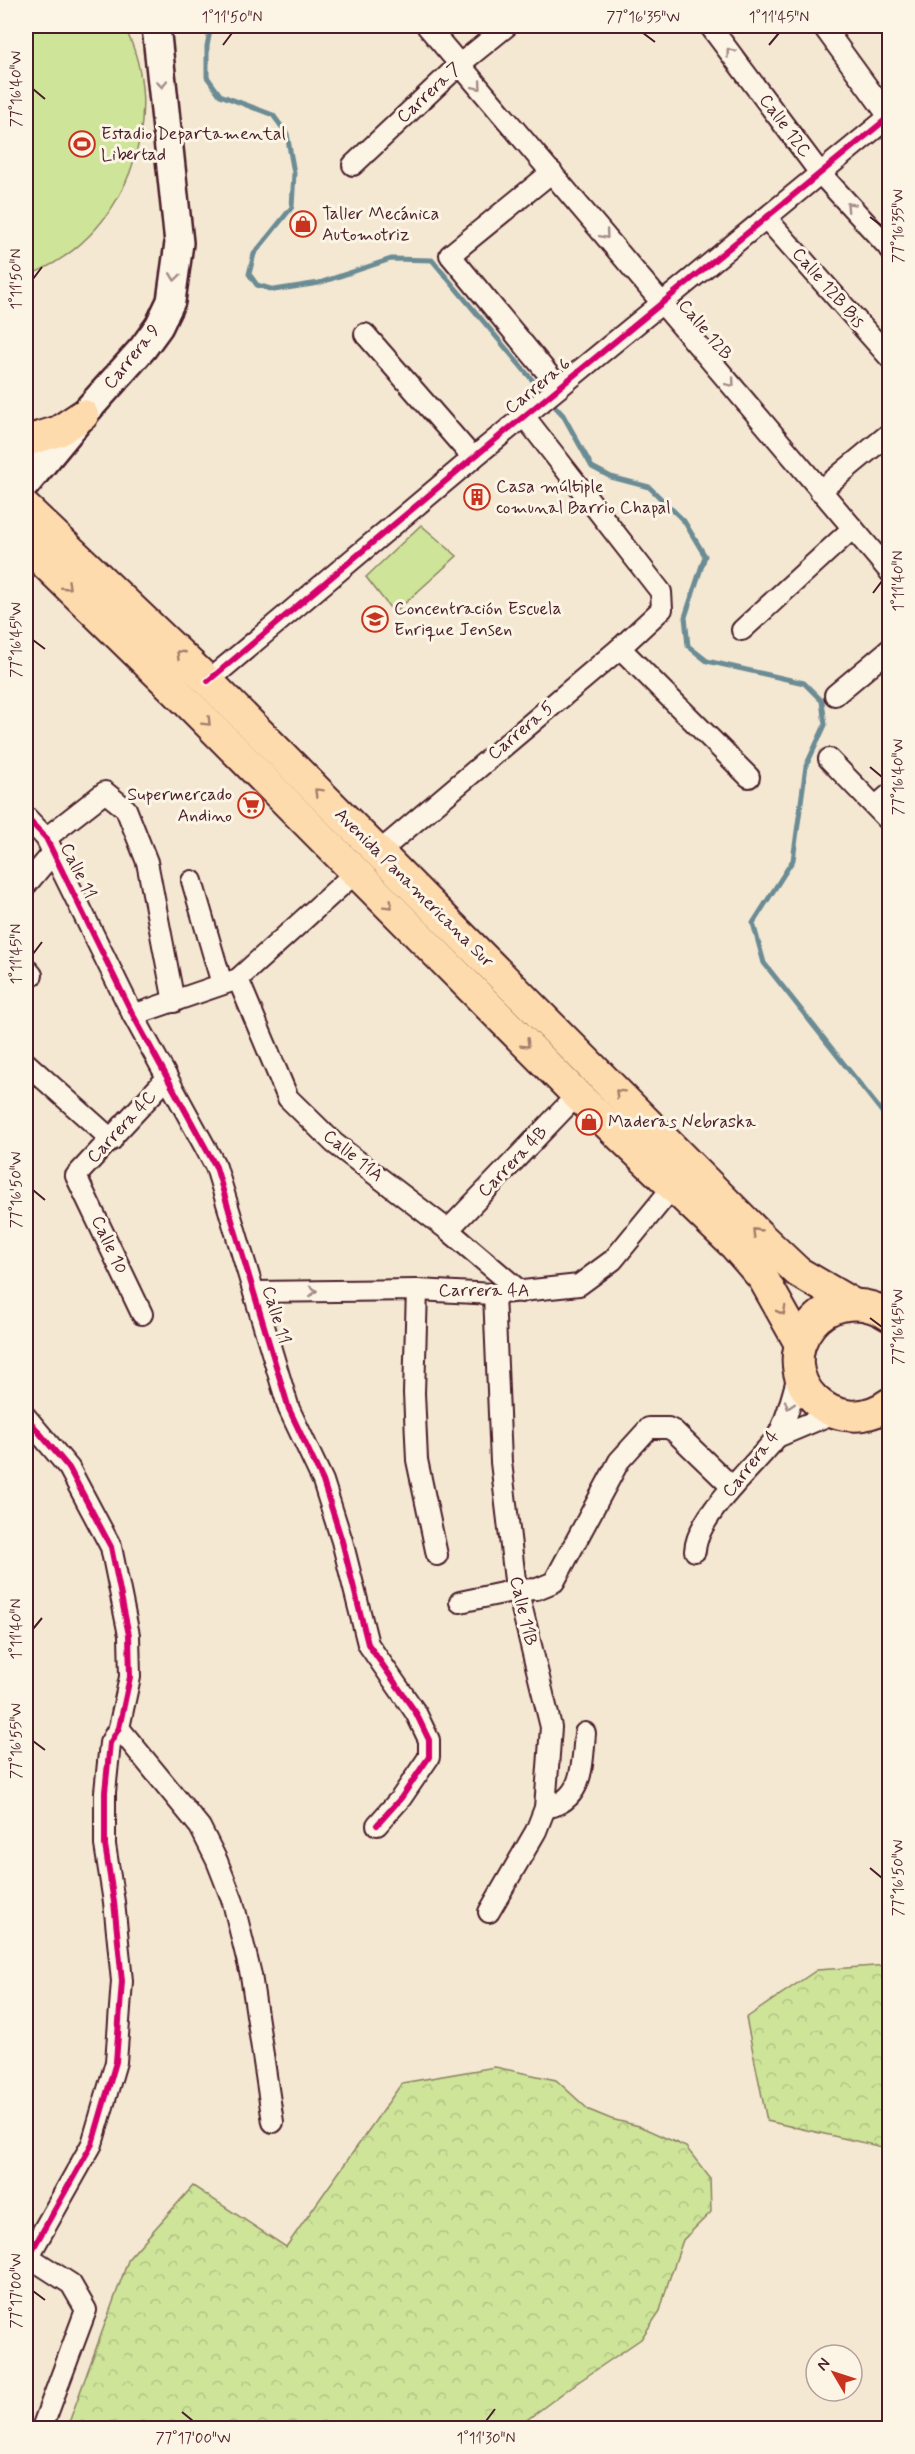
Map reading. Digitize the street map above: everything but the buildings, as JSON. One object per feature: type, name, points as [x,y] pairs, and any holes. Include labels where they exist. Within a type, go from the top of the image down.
[{"type":"main road","name":"Carrera 9","points":[[26,484],[143,348],[159,326],[171,301],[179,243],[156,26]]},
{"type":"main road","points":[[26,441],[59,431],[83,415]]},
{"type":"main road","name":"Avenida Panamericana Sur","points":[[26,508],[208,681],[798,1272],[853,1304],[867,1305],[888,1312]]},
{"type":"main road","name":"Avenida Panamericana Sur","points":[[26,545],[188,703],[577,1095],[735,1246],[763,1278],[800,1358],[804,1386],[811,1397],[822,1407],[834,1413]]},
{"type":"main road","points":[[800,1358],[806,1331],[826,1312],[839,1306],[853,1304]]},
{"type":"main road","points":[[834,1413],[855,1416],[885,1411]]},
{"type":"street","name":"Calle 12B","points":[[427,26],[890,572]]},
{"type":"street","name":"Carrera 7","points":[[353,165],[460,64],[507,26]]},
{"type":"street","name":"Calle 12C","points":[[710,26],[820,173],[890,249]]},
{"type":"street","points":[[823,26],[889,117]]},
{"type":"street","name":"Carrera 6","points":[[208,681],[474,458],[889,117]]},
{"type":"street","points":[[552,172],[450,255],[556,391]]},
{"type":"street","name":"Calle 12B Bis","points":[[766,218],[890,358]]},
{"type":"street","points":[[365,334],[474,458]]},
{"type":"street","name":"Carrera 5","points":[[379,852],[620,648],[662,609],[661,592],[530,412]]},
{"type":"street","points":[[820,491],[890,433]]},
{"type":"street","points":[[742,630],[853,528]]},
{"type":"street","points":[[620,648],[749,777]]},
{"type":"street","points":[[835,695],[890,649]]},
{"type":"street","points":[[830,759],[883,800],[890,822]]},
{"type":"street","points":[[26,885],[49,846],[105,792],[126,809],[147,862],[174,1002]]},
{"type":"street","name":"Calle 11","points":[[26,817],[49,846],[133,1014],[216,1167],[289,1409],[323,1481],[342,1540],[368,1644],[417,1713],[429,1740],[429,1757],[401,1797],[377,1825]]},
{"type":"street","points":[[133,1014],[174,1002],[230,981],[355,873]]},
{"type":"street","name":"Calle 11A","points":[[192,881],[230,981],[288,1098],[334,1143],[448,1230],[521,1292]]},
{"type":"street","points":[[26,1063],[112,1140]]},
{"type":"street","name":"Carrera 4C","points":[[76,1176],[112,1140],[167,1078]]},
{"type":"street","name":"Carrera 4B","points":[[448,1230],[577,1095]]},
{"type":"street","name":"Calle 10","points":[[76,1176],[142,1314]]},
{"type":"street","name":"Carrera 4A","points":[[254,1292],[417,1290],[495,1294],[579,1285],[613,1260],[672,1188]]},
{"type":"street","points":[[417,1290],[414,1393],[417,1460],[437,1555]]},
{"type":"street","name":"Calle 11B","points":[[489,1912],[536,1831],[545,1808],[551,1727],[517,1590],[501,1462],[495,1294]]},
{"type":"street","name":"Carrera 4","points":[[695,1551],[696,1540],[732,1487],[777,1437],[800,1358]]},
{"type":"street","points":[[777,1437],[834,1413]]},
{"type":"street","points":[[26,1417],[69,1468],[111,1547],[129,1635],[130,1677],[119,1728],[110,1743],[105,1792],[105,1845],[114,1902],[122,1981],[116,2062],[92,2144],[26,2257],[71,2284],[86,2310],[42,2428]]},
{"type":"street","points":[[460,1602],[517,1590],[537,1589],[554,1582],[619,1461],[649,1428],[668,1428],[675,1431],[732,1487]]},
{"type":"street","points":[[119,1728],[200,1827],[217,1860],[247,1956],[273,2122]]},
{"type":"street","points":[[545,1808],[559,1806],[576,1789],[582,1770],[585,1733]]},
{"type":"green space","name":"Estadio Departamental Libertad","points":[[26,26],[124,26],[138,62],[143,99],[140,137],[130,173],[113,206],[89,236],[60,259],[26,276]]},
{"type":"green space","points":[[421,525],[457,556],[394,613],[366,577]]},
{"type":"green space","points":[[889,1965],[889,2163],[887,2148],[767,2121],[746,2018],[817,1970]]},
{"type":"green space","points":[[495,2067],[556,2080],[589,2110],[611,2119],[639,2126],[686,2147],[710,2178],[711,2212],[683,2240],[660,2311],[641,2339],[516,2428],[67,2428],[129,2258],[193,2186],[286,2247],[402,2083]]},
{"type":"waterway","points":[[211,26],[207,46],[207,77],[220,95],[273,115],[287,134],[294,173],[292,207],[254,254],[249,274],[257,285],[274,290],[319,283],[391,259],[432,260],[544,394]]},
{"type":"waterway","points":[[550,401],[563,415],[592,467],[611,477],[649,487],[684,521],[705,556],[685,617],[688,646],[707,661],[804,683],[822,701],[825,725],[806,766],[793,860],[753,923],[764,963],[890,1122]]},
{"type":"cycle path","points":[[208,681],[473,458],[890,116]]},
{"type":"cycle path","points":[[26,817],[46,838],[133,1015],[216,1167],[289,1409],[323,1481],[342,1541],[368,1644],[416,1713],[429,1740],[429,1757],[401,1798],[377,1825]]},
{"type":"cycle path","points":[[26,1417],[69,1468],[111,1547],[129,1635],[130,1677],[119,1728],[110,1743],[105,1792],[105,1845],[114,1902],[122,1981],[116,2062],[92,2144],[26,2261]]},
{"type":"place","name":"Estadio Departamental Libertad","points":[[82,144]]},
{"type":"place","name":"Taller Mecánica Automotriz","points":[[303,224]]},
{"type":"place","name":"Casa múltiple comunal Barrio Chapal","points":[[477,497]]},
{"type":"place","name":"Concentración Escuela Enrique Jensen","points":[[375,619]]},
{"type":"place","name":"Supermercado Andino","points":[[251,805]]},
{"type":"place","name":"Maderas Nebraska","points":[[589,1122]]}]
